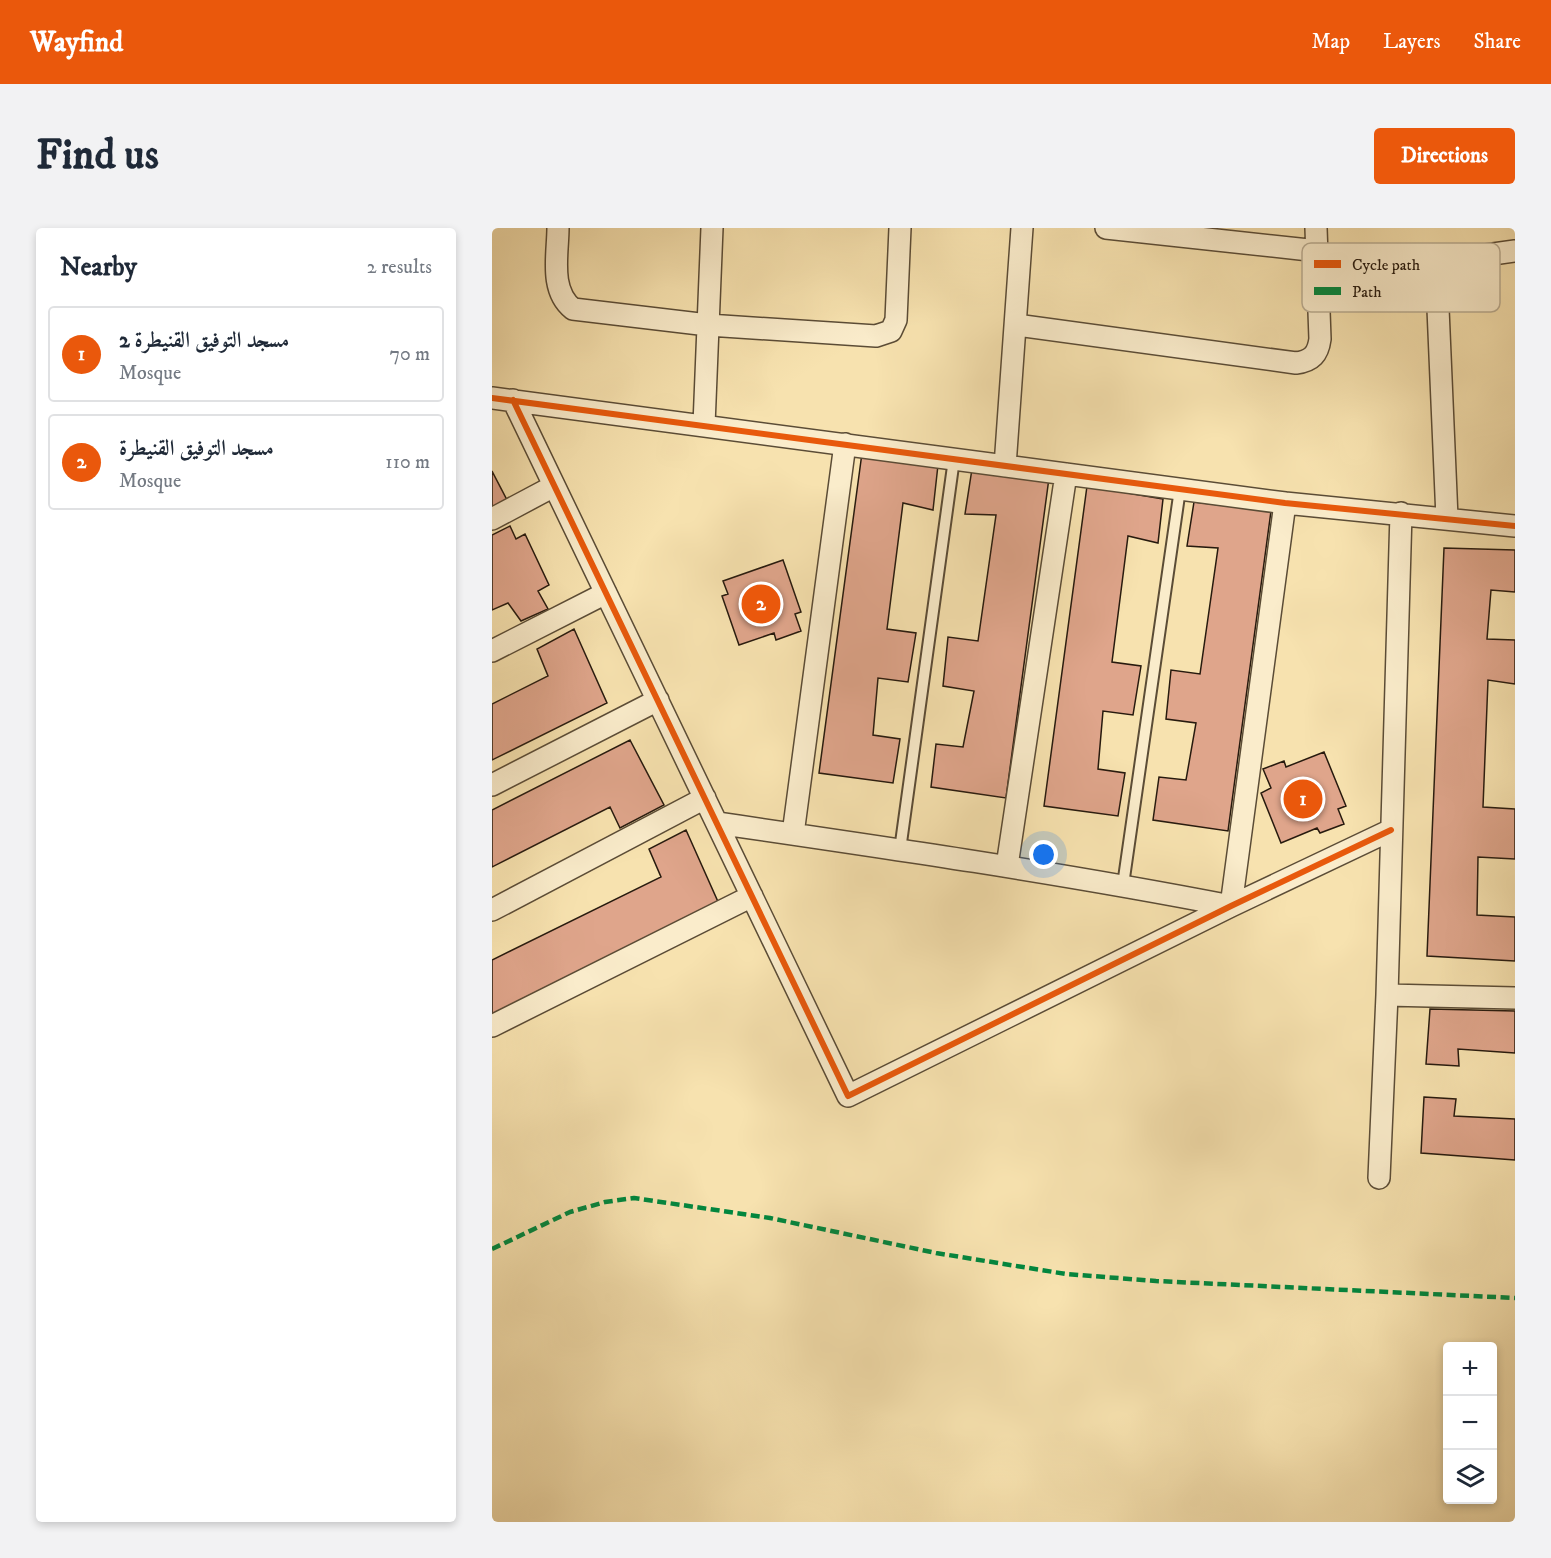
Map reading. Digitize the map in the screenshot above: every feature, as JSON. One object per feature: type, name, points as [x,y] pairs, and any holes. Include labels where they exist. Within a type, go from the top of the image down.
[{"type":"street","points":[[558,228],[557,279],[560,293],[573,309],[708,325],[856,336],[885,334],[891,331],[896,320],[900,228]]},
{"type":"street","points":[[704,424],[712,228]]},
{"type":"street","points":[[1005,466],[1022,228]]},
{"type":"street","points":[[1106,228],[1302,250]]},
{"type":"street","points":[[1316,228],[1317,243]]},
{"type":"street","points":[[1500,252],[1515,250]]},
{"type":"street","points":[[1016,325],[1296,363],[1306,362],[1318,350],[1319,312]]},
{"type":"street","points":[[1438,312],[1447,518]]},
{"type":"street","points":[[492,398],[704,424],[1286,503],[1515,526]]},
{"type":"street","points":[[513,400],[848,1096],[1231,906],[1391,830]]},
{"type":"street","points":[[793,834],[845,444]]},
{"type":"street","points":[[1007,866],[1066,474]]},
{"type":"street","points":[[492,519],[554,486]]},
{"type":"street","points":[[1231,906],[1286,503]]},
{"type":"street","points":[[1379,1178],[1401,513]]},
{"type":"street","points":[[492,651],[606,593]]},
{"type":"street","points":[[492,784],[658,700]]},
{"type":"street","points":[[492,910],[705,798]]},
{"type":"street","points":[[717,823],[1007,866],[1231,906]]},
{"type":"street","points":[[492,1026],[752,896]]},
{"type":"street","points":[[1386,995],[1515,998]]},
{"type":"lane","points":[[900,850],[954,459]]},
{"type":"lane","points":[[1123,885],[1180,489]]},
{"type":"building","points":[[862,453],[938,465],[933,510],[903,503],[887,629],[916,633],[908,682],[878,678],[873,735],[900,739],[893,783],[819,773]]},
{"type":"building","points":[[972,469],[1049,478],[1006,798],[931,787],[936,744],[963,747],[974,691],[943,686],[948,637],[978,641],[996,515],[965,514]]},
{"type":"building","points":[[492,471],[507,500],[492,508]]},
{"type":"building","points":[[1087,486],[1163,499],[1158,543],[1128,536],[1112,662],[1141,666],[1133,715],[1103,711],[1098,769],[1125,773],[1118,816],[1044,806]]},
{"type":"building","points":[[1194,502],[1271,511],[1228,831],[1153,820],[1159,777],[1186,780],[1196,723],[1166,719],[1171,670],[1200,674],[1218,548],[1187,546]]},
{"type":"building","points":[[510,526],[516,539],[525,534],[549,585],[538,591],[548,609],[521,621],[508,603],[492,610],[492,535]]},
{"type":"building","points":[[1444,548],[1515,550],[1515,592],[1491,590],[1487,639],[1515,640],[1515,684],[1488,680],[1483,807],[1515,809],[1515,859],[1478,857],[1477,915],[1515,917],[1515,961],[1427,956]]},
{"type":"building","points":[[783,560],[801,612],[795,614],[801,631],[776,640],[774,633],[739,645],[722,596],[728,594],[723,581]]},
{"type":"building","points":[[574,629],[607,703],[492,760],[492,704],[548,676],[537,649]]},
{"type":"building","points":[[630,740],[664,805],[620,828],[610,807],[492,867],[492,810]]},
{"type":"building","points":[[1324,752],[1346,806],[1338,809],[1344,824],[1320,833],[1317,828],[1281,843],[1261,793],[1271,788],[1263,769],[1284,761],[1286,767]]},
{"type":"building","points":[[686,830],[719,904],[492,1017],[492,960],[661,877],[649,849]]},
{"type":"building","points":[[1430,1009],[1515,1011],[1515,1053],[1458,1049],[1459,1066],[1426,1064]]},
{"type":"building","points":[[1424,1097],[1456,1099],[1454,1116],[1515,1119],[1515,1160],[1421,1153]]},
{"type":"marked path","points":[[492,1249],[570,1212],[605,1202],[634,1198],[770,1218],[936,1253],[1066,1274],[1156,1281],[1515,1298]]},
{"type":"cycle path","points":[[492,398],[1285,503],[1515,526]]},
{"type":"cycle path","points":[[513,400],[848,1096],[1231,906],[1391,830]]},
{"type":"place","name":"مسجد التوفيق القنيطرة","points":[[761,604]]},
{"type":"place","name":"2 مسجد التوفيق القنيطرة","points":[[1303,799]]}]
